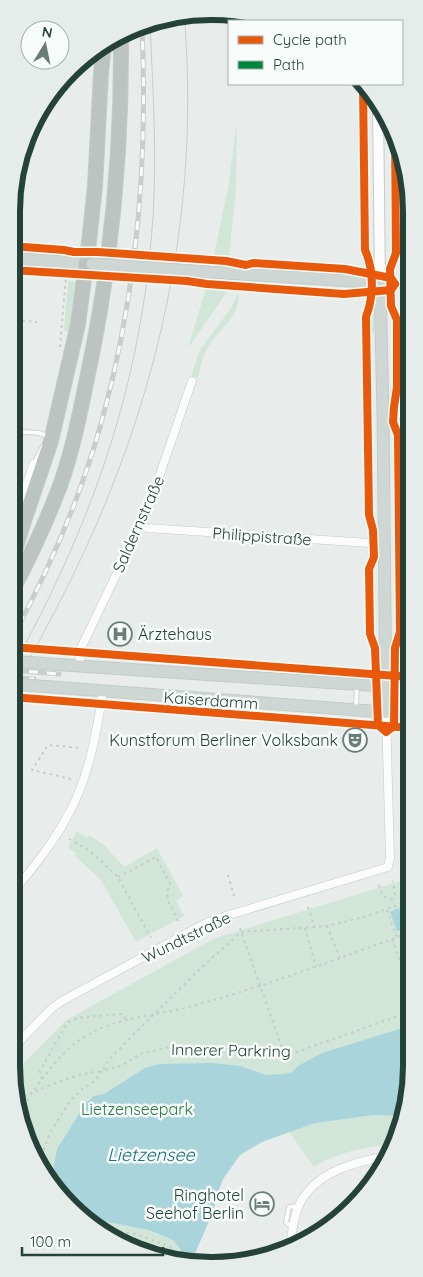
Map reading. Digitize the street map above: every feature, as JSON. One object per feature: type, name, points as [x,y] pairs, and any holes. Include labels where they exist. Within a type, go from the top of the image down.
[{"type":"highway","points":[[20,575],[43,528],[61,482],[75,436],[98,329],[110,248],[114,204],[121,43]]},
{"type":"highway","points":[[20,558],[45,502],[57,466],[77,389],[91,320],[102,246],[110,160],[112,48]]},
{"type":"highway","points":[[20,534],[51,441],[78,324],[88,267],[103,54]]},
{"type":"main road","points":[[20,259],[88,267],[210,272],[380,283],[386,712]]},
{"type":"main road","name":"Kaiserdamm","points":[[20,662],[403,687]]},
{"type":"main road","name":"Kaiserdamm","points":[[20,685],[403,713]]},
{"type":"street","points":[[378,118],[380,283],[403,284]]},
{"type":"street","name":"Saldernstraße","points":[[79,665],[82,646],[140,525],[159,478],[192,381]]},
{"type":"street","points":[[383,413],[403,415]]},
{"type":"street","points":[[20,498],[34,464]]},
{"type":"street","name":"Philippistraße","points":[[140,525],[155,528],[384,544]]},
{"type":"street","points":[[20,883],[58,833],[75,801],[95,738],[102,692]]},
{"type":"street","name":"Wundtstraße","points":[[20,1041],[52,1008],[204,924],[237,912],[388,867],[390,858],[386,712]]},
{"type":"street","points":[[291,1239],[299,1206],[316,1183],[332,1172],[356,1163],[379,1158]]},
{"type":"lane","points":[[34,464],[48,436],[55,409],[54,406]]},
{"type":"lane","points":[[24,432],[48,436]]},
{"type":"lane","points":[[356,710],[357,684]]},
{"type":"path","points":[[57,274],[88,267]]},
{"type":"path","points":[[20,271],[30,272]]},
{"type":"path","points":[[20,289],[21,274]]},
{"type":"path","points":[[59,353],[66,277]]},
{"type":"path","points":[[20,320],[37,322]]},
{"type":"path","points":[[71,779],[32,770],[48,746],[81,748]]},
{"type":"path","points":[[69,839],[90,851],[118,877],[151,938]]},
{"type":"path","points":[[118,877],[156,857],[170,884],[166,893],[167,899],[180,923]]},
{"type":"path","points":[[228,875],[235,899]]},
{"type":"path","points":[[391,900],[395,894],[393,881]]},
{"type":"path","points":[[379,885],[381,894],[391,900],[394,907]]},
{"type":"path","points":[[23,1096],[89,1072],[102,1072],[109,1060],[202,967],[241,932],[315,928],[364,917],[401,904],[403,910]]},
{"type":"path","points":[[308,907],[315,928]]},
{"type":"path","points":[[387,910],[396,938]]},
{"type":"path","points":[[327,926],[340,958]]},
{"type":"path","points":[[240,928],[282,1051]]},
{"type":"path","points":[[305,928],[316,967]]},
{"type":"path","points":[[24,1105],[42,1079],[62,1056],[79,1040],[98,1029],[126,1018],[194,1006],[261,986],[403,935]]},
{"type":"path","points":[[392,939],[403,969]]},
{"type":"path","points":[[42,1079],[40,1071],[67,1021],[77,1018],[122,1014],[126,1018]]},
{"type":"path","points":[[115,1230],[136,1234],[169,1246],[175,1253]]},
{"type":"green space","points":[[237,122],[236,190],[229,255],[214,255],[228,188]]},
{"type":"green space","points":[[68,281],[78,282],[70,332],[64,331]]},
{"type":"green space","points":[[206,288],[227,292],[188,348]]},
{"type":"green space","points":[[238,293],[237,308],[208,347],[198,378],[191,376],[200,350],[231,308]]},
{"type":"green space","points":[[371,307],[374,307],[374,334],[368,336],[368,318]]},
{"type":"green space","points":[[77,831],[87,838],[89,835],[104,845],[124,867],[157,848],[183,896],[176,901],[184,916],[136,942],[101,880],[68,847]]},
{"type":"green space","name":"Lietzenseepark","points":[[403,880],[403,1078],[393,1127],[385,1145],[352,1151],[314,1167],[289,1132],[261,1142],[240,1155],[223,1179],[213,1212],[193,1256],[150,1247],[127,1237],[105,1225],[76,1201],[52,1172],[35,1139],[24,1103],[20,1067],[66,1020],[215,938]]},
{"type":"water","points":[[399,908],[403,919],[403,928],[397,931],[390,912]]},
{"type":"water","name":"Lietzensee","points":[[403,1028],[403,1078],[396,1116],[373,1115],[315,1123],[262,1142],[240,1155],[223,1179],[213,1212],[194,1256],[181,1254],[181,1250],[173,1240],[149,1230],[98,1219],[76,1201],[53,1173],[57,1149],[86,1103],[94,1096],[104,1094],[145,1068],[160,1064],[212,1063],[240,1066],[266,1075],[285,1074],[292,1072],[298,1066],[322,1053]]},
{"type":"tram line","points":[[20,674],[61,600],[105,503],[131,436],[152,368],[168,298],[179,228],[186,157],[188,85],[185,22]]},
{"type":"tram line","points":[[20,653],[66,562],[89,507],[125,395],[138,338],[147,278],[153,217],[155,169],[150,30]]},
{"type":"railway","points":[[20,622],[63,533],[94,449],[124,324],[132,275],[141,177],[143,127],[142,33]]},
{"type":"railway","points":[[20,671],[59,674]]},
{"type":"railway","points":[[20,678],[34,679]]},
{"type":"marked path","points":[[392,284],[403,285]]},
{"type":"cycle path","points":[[363,95],[365,250],[370,266],[372,283],[372,292],[366,317],[369,515],[373,530],[374,557],[369,569],[370,634],[375,648],[378,725],[386,732],[394,726],[395,648],[400,632],[398,435],[393,422],[397,387],[397,320],[391,306],[390,269],[396,253],[395,159]]},
{"type":"cycle path","points":[[20,247],[74,252],[226,261],[246,265],[253,263],[345,269],[391,278],[395,284]]},
{"type":"cycle path","points":[[20,271],[187,281],[344,294],[391,290],[395,284]]},
{"type":"cycle path","points":[[20,648],[403,676]]},
{"type":"cycle path","points":[[20,698],[403,727]]},
{"type":"place","name":"Ärztehaus","points":[[120,634]]},
{"type":"place","name":"Kunstforum Berliner Volksbank","points":[[355,740]]},
{"type":"place","name":"Ringhotel Seehof Berlin","points":[[262,1204]]}]
